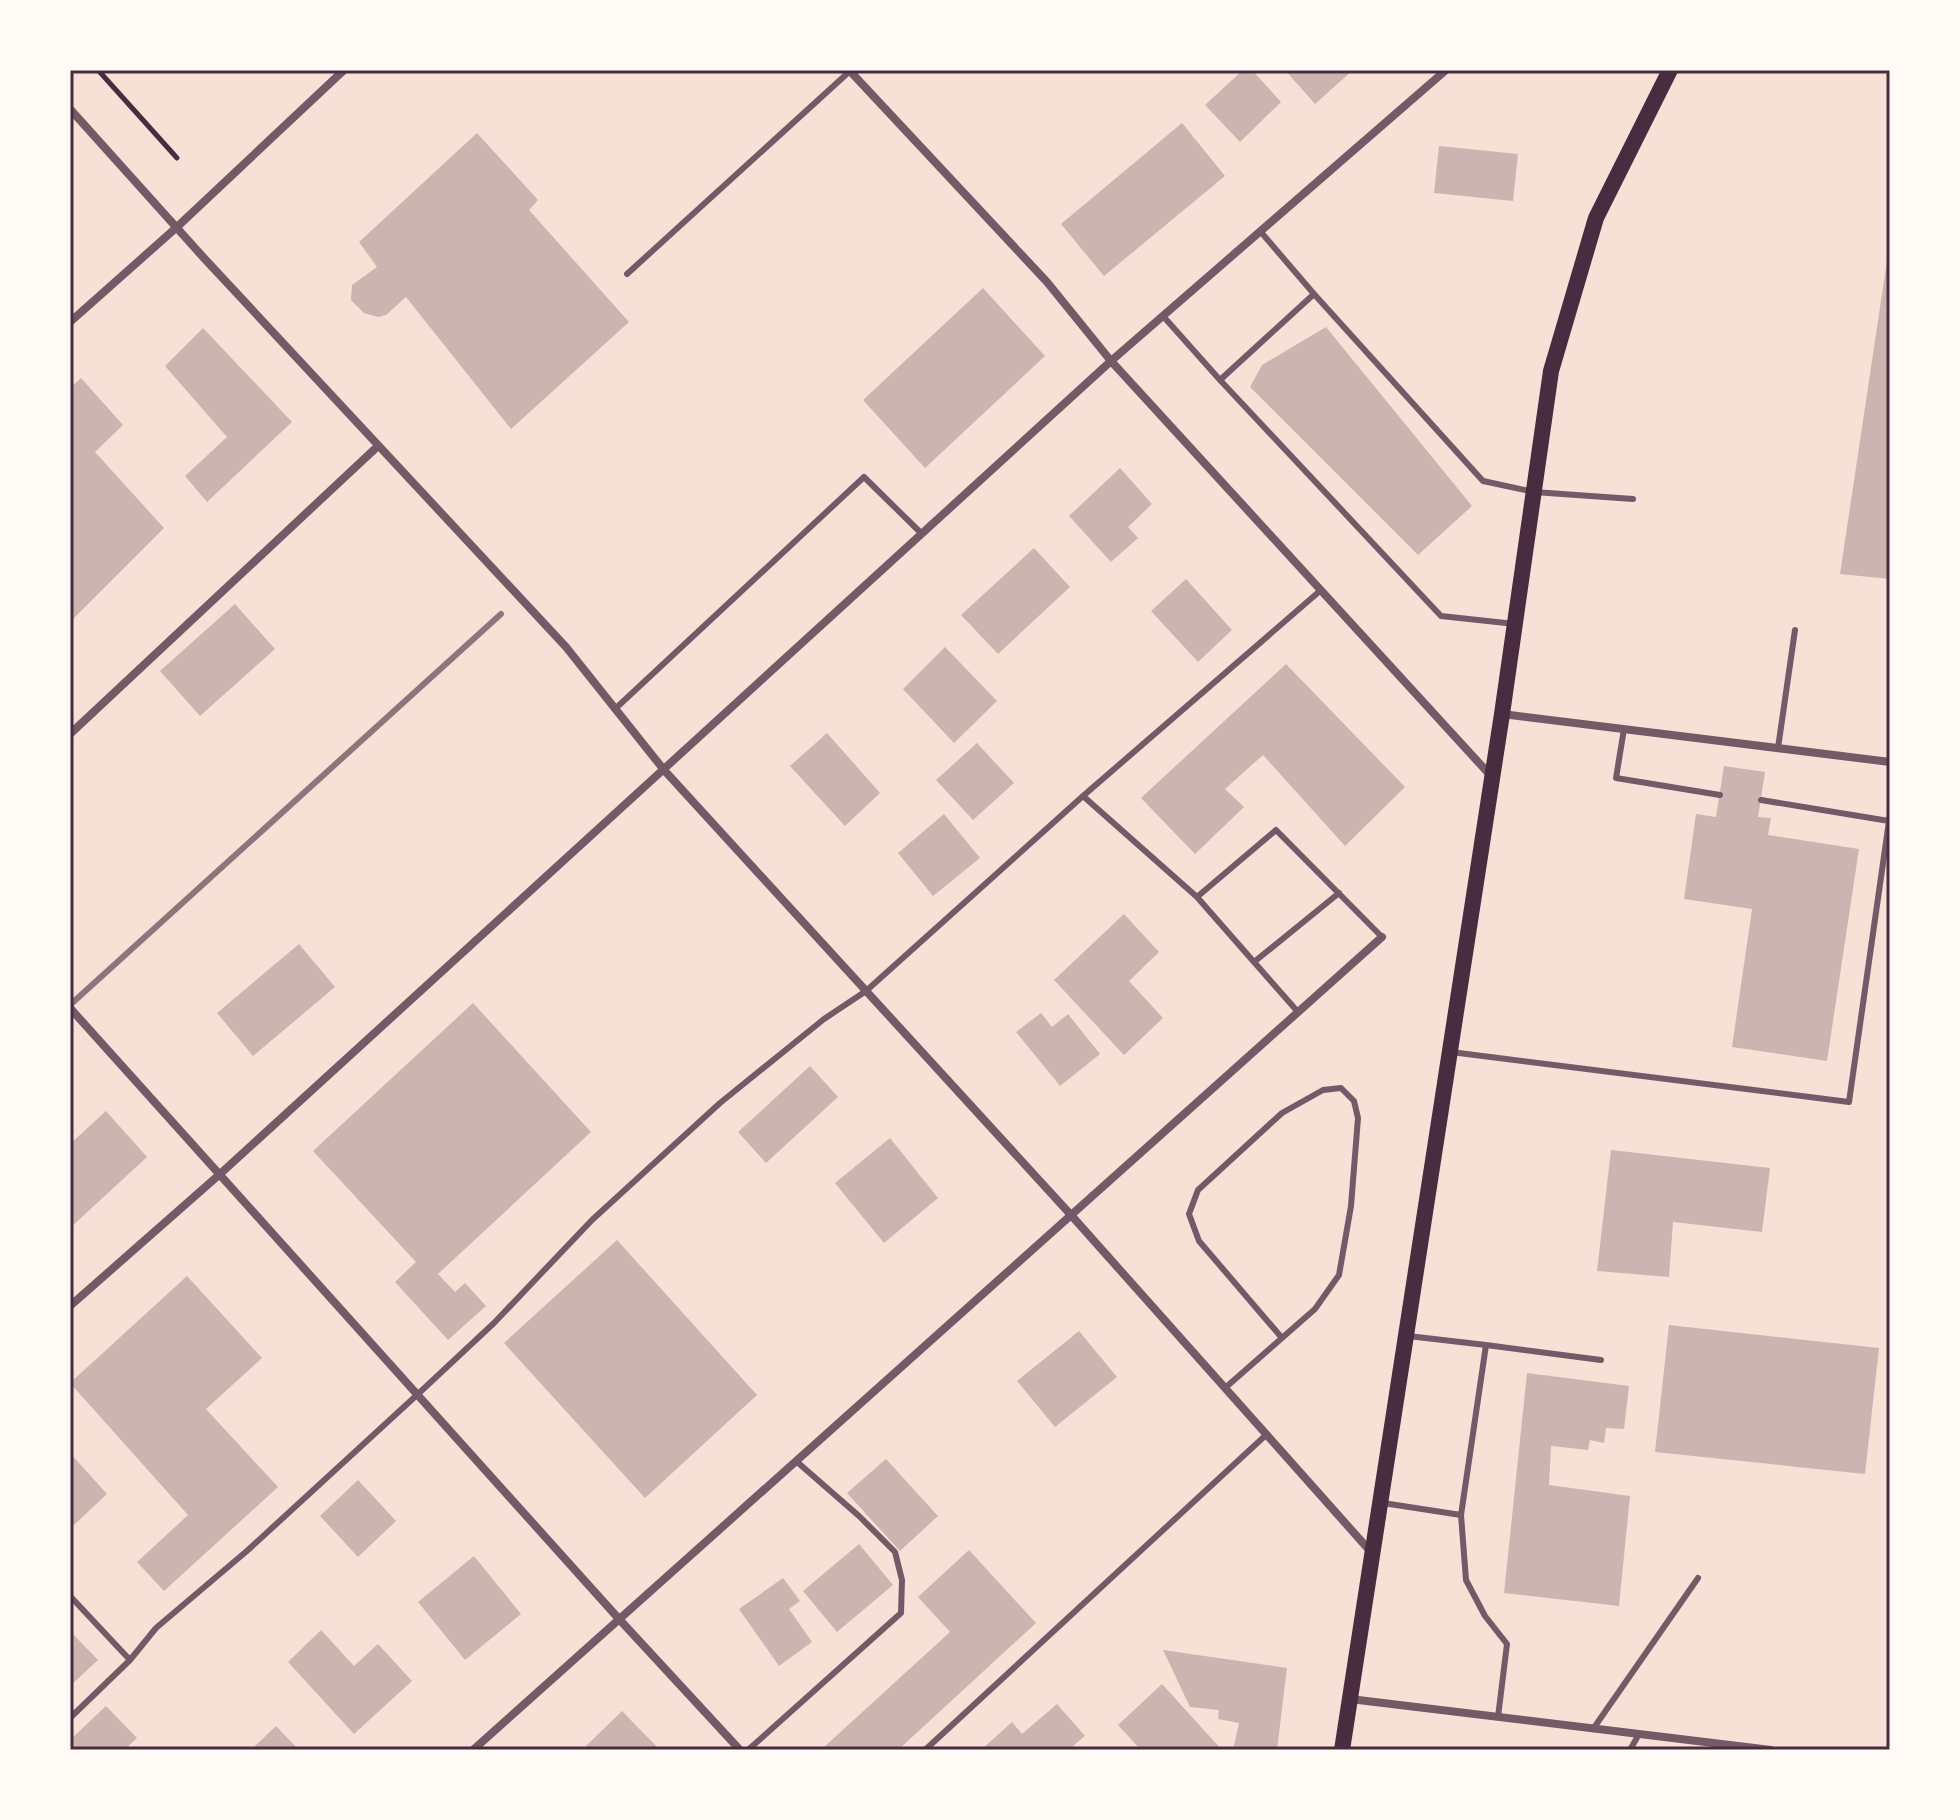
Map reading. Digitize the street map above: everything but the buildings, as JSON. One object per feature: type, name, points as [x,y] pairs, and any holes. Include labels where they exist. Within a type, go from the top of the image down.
[{"type":"main road","points":[[1342,1750],[1502,714],[1551,371],[1596,218],[1670,70]]},
{"type":"street","points":[[70,322],[177,227],[344,70]]},
{"type":"street","points":[[70,1306],[220,1174],[1111,361],[1446,70]]},
{"type":"street","points":[[849,71],[1047,282],[1111,361],[1492,777]]},
{"type":"street","points":[[70,109],[566,647],[664,770],[1071,1215],[1371,1552]]},
{"type":"street","points":[[70,734],[378,446]]},
{"type":"street","points":[[1502,714],[1890,762]]},
{"type":"street","points":[[473,1750],[1382,937]]},
{"type":"street","points":[[70,1008],[740,1750]]},
{"type":"street","points":[[1349,1699],[1639,1734],[1718,1747],[1771,1750]]},
{"type":"lane","points":[[627,274],[849,71]]},
{"type":"lane","points":[[1260,231],[1483,481],[1534,492],[1633,499]]},
{"type":"lane","points":[[1220,380],[1314,294]]},
{"type":"lane","points":[[1163,316],[1441,616],[1515,624]]},
{"type":"lane","points":[[615,709],[864,477],[922,534]]},
{"type":"lane","points":[[70,1718],[130,1660],[156,1628],[248,1550],[418,1394],[494,1323],[592,1220],[720,1103],[824,1019],[866,991],[1083,796],[1321,590]]},
{"type":"lane","points":[[1778,748],[1795,630]]},
{"type":"lane","points":[[1624,729],[1616,778],[1720,795]]},
{"type":"lane","points":[[1083,796],[1197,897],[1298,1012]]},
{"type":"lane","points":[[1761,800],[1889,821]]},
{"type":"lane","points":[[1449,1052],[1849,1102],[1890,814]]},
{"type":"lane","points":[[1197,897],[1276,830],[1382,937]]},
{"type":"lane","points":[[1254,962],[1339,893]]},
{"type":"lane","points":[[1225,1388],[1282,1338],[1315,1309],[1339,1275],[1351,1206],[1358,1118],[1354,1101],[1341,1088],[1323,1090],[1282,1113],[1198,1190],[1189,1214],[1199,1241],[1282,1338]]},
{"type":"lane","points":[[1405,1335],[1601,1360]]},
{"type":"lane","points":[[1486,1345],[1461,1515],[1466,1580],[1485,1616],[1507,1644],[1498,1717]]},
{"type":"lane","points":[[925,1750],[1267,1434]]},
{"type":"lane","points":[[748,1750],[901,1613],[902,1580],[895,1552],[796,1461]]},
{"type":"lane","points":[[1379,1503],[1461,1515]]},
{"type":"lane","points":[[1593,1729],[1698,1578]]},
{"type":"lane","points":[[70,1596],[130,1660]]},
{"type":"lane","points":[[1630,1750],[1639,1734]]},
{"type":"path","points":[[98,70],[177,158]]},
{"type":"railway","points":[[70,1005],[501,614]]}]
